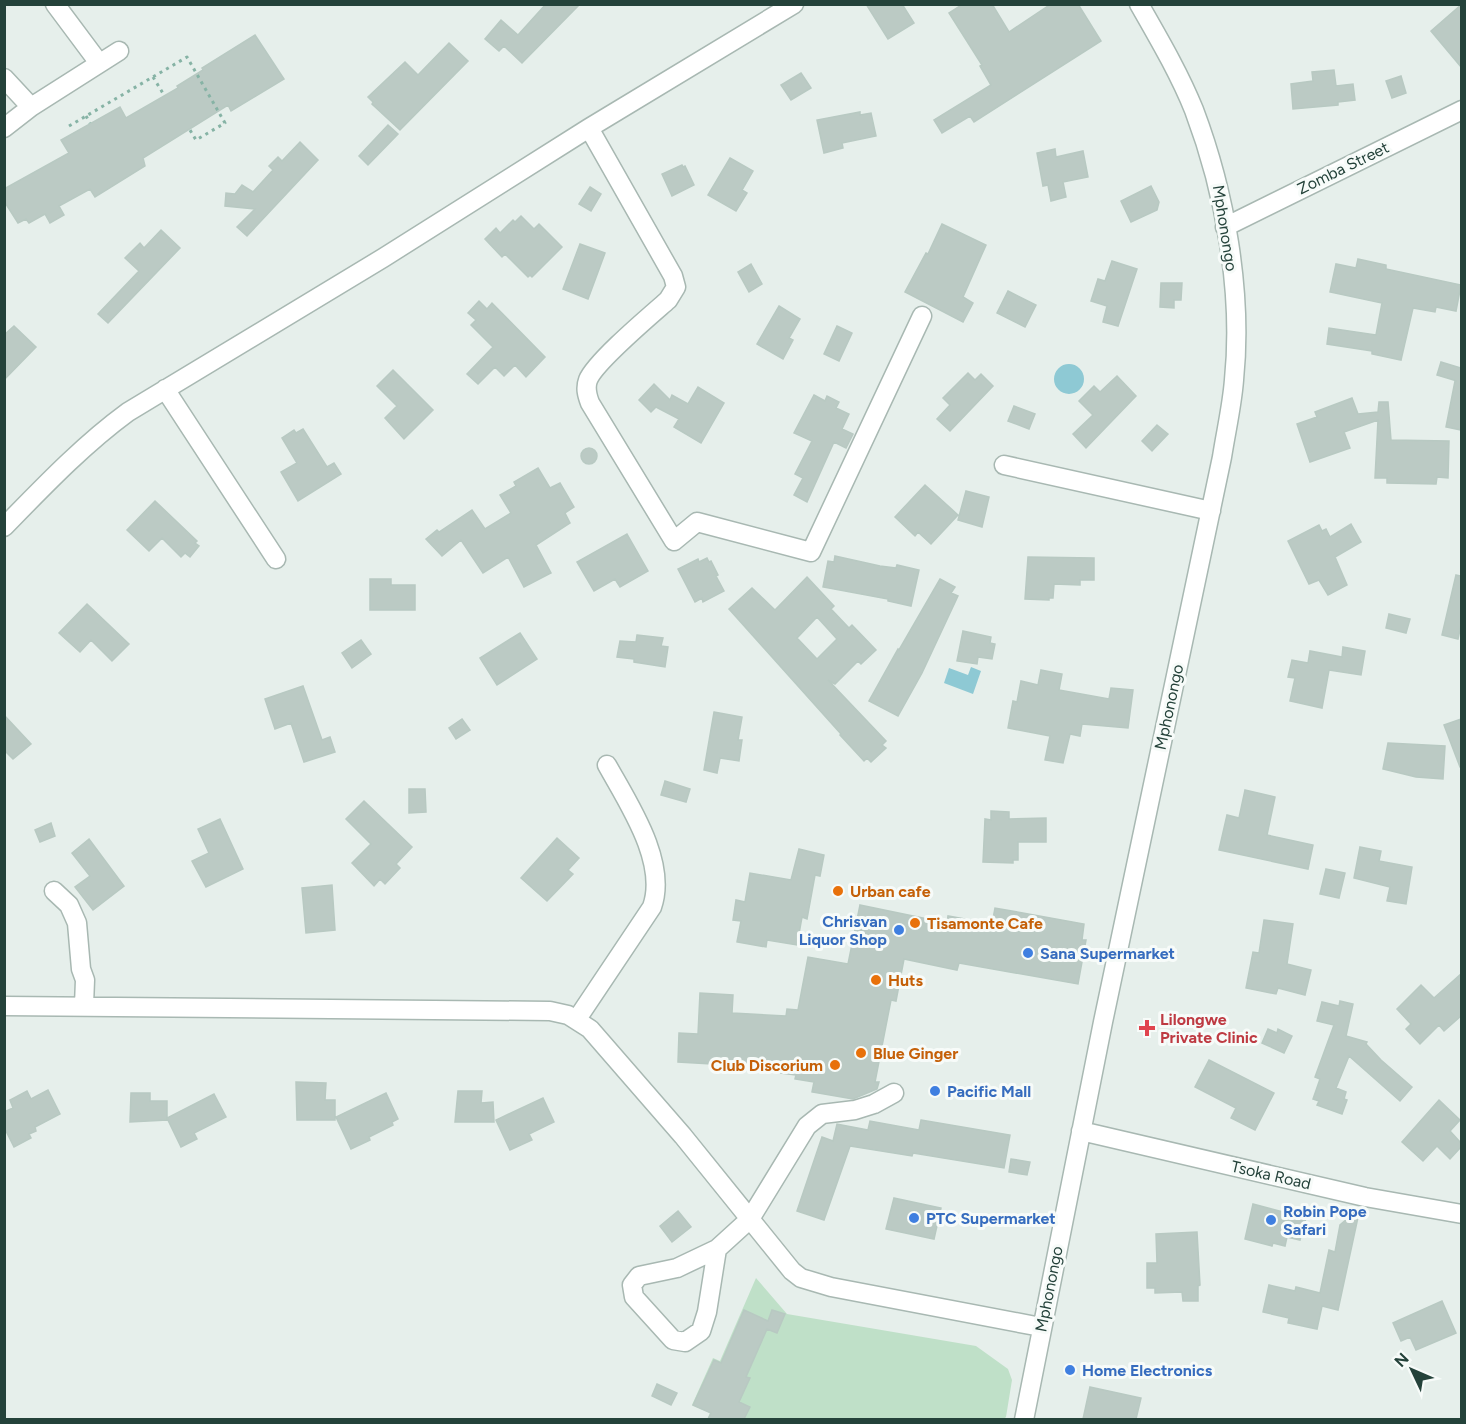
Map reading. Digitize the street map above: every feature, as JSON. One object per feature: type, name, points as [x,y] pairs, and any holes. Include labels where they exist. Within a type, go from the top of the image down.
[{"type":"street","points":[[55,4],[99,63]]},
{"type":"street","points":[[4,527],[104,430],[165,389],[383,258],[589,128],[794,4]]},
{"type":"street","name":"Mphonongo","points":[[1024,1419],[1081,1131],[1211,511],[1234,379],[1236,342],[1233,277],[1216,176],[1193,109],[1167,51],[1139,4]]},
{"type":"street","points":[[4,128],[31,107],[119,51]]},
{"type":"street","points":[[4,78],[31,107]]},
{"type":"street","name":"Zomba Street","points":[[1225,227],[1461,110]]},
{"type":"street","points":[[589,128],[673,276],[676,287],[668,300],[591,373],[587,382],[587,392],[590,403],[674,541],[697,522],[811,552],[922,316]]},
{"type":"street","points":[[165,389],[276,559]]},
{"type":"street","points":[[1004,465],[1211,511]]},
{"type":"street","points":[[577,1019],[652,907],[656,896],[655,870],[638,822],[607,765]]},
{"type":"street","points":[[54,891],[69,905],[77,923],[81,969],[85,980],[84,1005]]},
{"type":"street","points":[[4,1006],[550,1011],[577,1019],[591,1029],[683,1136],[792,1271],[801,1278],[831,1287],[1041,1327]]},
{"type":"street","points":[[717,1249],[707,1312],[701,1331],[685,1342],[673,1340],[634,1297],[632,1285],[639,1276],[677,1268],[717,1249],[750,1219],[807,1126],[822,1114],[855,1110],[874,1104],[894,1093]]},
{"type":"street","name":"Tsoka Road","points":[[1081,1131],[1365,1197],[1461,1214]]},
{"type":"path","points":[[69,126],[187,57],[225,123],[196,140],[190,130]]},
{"type":"path","points":[[153,77],[164,95]]},
{"type":"path","points":[[86,116],[90,123]]},
{"type":"green space","points":[[756,1278],[787,1314],[976,1346],[1008,1369],[1012,1380],[1006,1417],[1004,1419],[707,1420],[710,1413],[692,1405],[713,1358],[720,1361]]},
{"type":"water","points":[[1069,364],[1080,368],[1084,379],[1080,390],[1069,394],[1058,390],[1054,379],[1058,368]]},
{"type":"water","points":[[971,667],[981,671],[973,694],[944,683],[949,668],[968,675]]},
{"type":"building","points":[[546,4],[580,4],[522,63],[504,46],[499,51],[485,39],[501,20],[518,35]]},
{"type":"building","points":[[866,4],[902,4],[914,23],[888,39]]},
{"type":"building","points":[[963,4],[992,4],[1009,32],[1051,4],[1078,4],[1101,41],[974,122],[970,116],[942,133],[934,120],[991,85],[980,66],[982,65],[949,13]]},
{"type":"building","points":[[1461,5],[1461,67],[1431,31]]},
{"type":"building","points":[[255,35],[284,79],[231,111],[228,105],[143,158],[145,166],[95,197],[90,189],[59,206],[64,215],[50,223],[45,214],[29,223],[26,219],[18,223],[4,201],[4,189],[69,153],[61,140],[120,107],[126,118],[178,88],[177,86],[203,70],[202,68]]},
{"type":"building","points":[[449,43],[468,61],[400,130],[372,104],[373,102],[368,97],[405,62],[418,75]]},
{"type":"building","points":[[1334,70],[1336,86],[1353,84],[1355,100],[1338,102],[1338,105],[1293,109],[1291,84],[1313,81],[1312,72]]},
{"type":"building","points":[[801,73],[811,88],[791,100],[781,85]]},
{"type":"building","points":[[1401,76],[1406,93],[1392,98],[1386,81]]},
{"type":"building","points":[[860,112],[860,115],[871,113],[876,136],[842,143],[843,148],[824,153],[817,120]]},
{"type":"building","points":[[388,125],[398,134],[368,165],[359,156]]},
{"type":"building","points":[[300,142],[318,160],[247,236],[237,227],[255,209],[225,206],[226,193],[235,194],[242,185],[253,192],[273,170],[269,166],[278,157],[282,161]]},
{"type":"building","points":[[1055,149],[1056,157],[1083,151],[1088,177],[1063,182],[1066,197],[1051,201],[1048,185],[1043,186],[1037,153]]},
{"type":"building","points":[[730,158],[753,171],[742,190],[747,193],[736,211],[708,195]]},
{"type":"building","points":[[682,165],[685,166],[694,185],[672,196],[662,174]]},
{"type":"building","points":[[1151,186],[1159,202],[1157,210],[1131,222],[1121,201]]},
{"type":"building","points":[[590,187],[601,194],[591,211],[579,204]]},
{"type":"building","points":[[521,216],[534,229],[539,224],[562,247],[532,277],[530,275],[528,277],[505,254],[502,257],[485,239],[496,228],[500,233],[513,220],[515,222]]},
{"type":"building","points":[[942,224],[986,245],[963,297],[973,303],[963,322],[905,292],[926,253],[928,254]]},
{"type":"building","points":[[161,230],[180,248],[108,323],[98,314],[139,271],[125,258],[140,243],[144,248]]},
{"type":"building","points":[[580,244],[605,253],[588,299],[563,289]]},
{"type":"building","points":[[1358,259],[1386,265],[1386,269],[1461,285],[1456,311],[1436,307],[1435,312],[1413,308],[1401,360],[1372,354],[1372,351],[1327,344],[1329,328],[1376,335],[1382,303],[1330,292],[1336,264],[1356,268]]},
{"type":"building","points":[[1112,261],[1137,269],[1118,326],[1103,322],[1107,306],[1091,301],[1098,279],[1105,281]]},
{"type":"building","points":[[751,264],[762,284],[749,292],[738,272]]},
{"type":"building","points":[[1161,283],[1182,283],[1181,300],[1174,300],[1174,308],[1160,307]]},
{"type":"building","points":[[1008,291],[1036,305],[1025,327],[997,313]]},
{"type":"building","points":[[479,301],[487,309],[492,303],[545,357],[526,377],[515,365],[504,376],[495,367],[478,384],[467,374],[493,347],[471,325],[476,320],[468,313]]},
{"type":"building","points":[[779,306],[800,319],[789,338],[793,340],[783,359],[757,344]]},
{"type":"building","points":[[14,326],[36,347],[4,380],[4,335]]},
{"type":"building","points":[[837,326],[852,333],[839,361],[824,354]]},
{"type":"building","points":[[1441,362],[1461,368],[1461,430],[1446,427],[1455,381],[1457,381],[1437,375]]},
{"type":"building","points":[[393,370],[433,410],[404,439],[385,418],[397,406],[377,386]]},
{"type":"building","points":[[968,373],[975,380],[981,374],[993,386],[950,431],[937,419],[950,405],[943,398]]},
{"type":"building","points":[[1117,376],[1136,396],[1086,448],[1073,434],[1093,415],[1079,401],[1094,386],[1100,392]]},
{"type":"building","points":[[654,384],[670,400],[672,395],[688,404],[698,387],[724,403],[701,443],[674,427],[679,419],[656,407],[651,412],[639,400]]},
{"type":"building","points":[[814,395],[825,401],[827,396],[839,402],[836,408],[849,414],[842,429],[853,434],[846,448],[834,442],[807,502],[794,495],[803,478],[795,474],[812,441],[794,433]]},
{"type":"building","points":[[1352,398],[1358,414],[1378,412],[1379,402],[1388,402],[1391,440],[1449,441],[1448,478],[1437,477],[1436,484],[1387,483],[1387,478],[1375,478],[1378,420],[1344,432],[1350,448],[1310,462],[1297,424],[1317,417],[1315,412]]},
{"type":"building","points":[[1014,406],[1035,414],[1029,429],[1008,421]]},
{"type":"building","points":[[1157,425],[1168,434],[1152,451],[1142,441]]},
{"type":"building","points":[[303,429],[327,467],[334,463],[341,474],[298,501],[281,472],[297,463],[282,438],[294,430],[296,433]]},
{"type":"building","points":[[586,448],[592,448],[597,456],[595,462],[586,464],[581,459],[581,453]]},
{"type":"building","points":[[538,468],[550,488],[560,483],[574,507],[565,513],[570,523],[536,545],[551,573],[524,587],[508,557],[483,573],[461,540],[442,556],[426,539],[472,510],[485,529],[511,513],[500,495],[516,486],[514,482]]},
{"type":"building","points":[[925,485],[958,515],[931,544],[918,532],[915,536],[895,517]]},
{"type":"building","points":[[966,491],[989,497],[982,527],[958,520]]},
{"type":"building","points":[[155,501],[197,541],[195,543],[199,546],[190,557],[185,553],[181,557],[162,538],[149,551],[127,530]]},
{"type":"building","points":[[1351,524],[1361,542],[1335,557],[1347,585],[1328,595],[1319,580],[1309,584],[1288,541],[1319,525],[1322,531],[1326,529],[1330,537]]},
{"type":"building","points":[[627,534],[648,571],[620,587],[615,579],[594,591],[577,562]]},
{"type":"building","points":[[835,556],[880,566],[896,568],[897,565],[919,570],[911,606],[888,601],[888,599],[823,587],[828,561],[834,562]]},
{"type":"building","points":[[1028,557],[1094,558],[1094,580],[1080,580],[1080,585],[1054,584],[1053,598],[1049,600],[1025,599]]},
{"type":"building","points":[[707,558],[709,562],[711,561],[724,591],[703,602],[702,598],[695,602],[678,569],[698,559],[699,562]]},
{"type":"building","points":[[1456,575],[1461,576],[1461,625],[1458,639],[1442,635]]},
{"type":"building","points":[[807,577],[834,606],[831,609],[849,628],[852,625],[876,650],[861,664],[858,661],[835,684],[828,680],[886,741],[882,745],[886,748],[871,762],[867,758],[864,761],[729,609],[752,588],[775,610]],"holes":[[[817,617],[837,639],[817,659],[797,638]]]},
{"type":"building","points":[[370,579],[391,579],[391,585],[415,585],[415,610],[370,610]]},
{"type":"building","points":[[940,579],[955,587],[951,593],[958,596],[922,673],[898,716],[869,701]]},
{"type":"building","points":[[87,604],[129,644],[112,661],[91,640],[80,652],[59,633]]},
{"type":"building","points":[[1389,614],[1410,619],[1406,633],[1386,628]]},
{"type":"building","points":[[963,631],[991,637],[990,643],[995,644],[992,659],[978,657],[977,664],[957,661]]},
{"type":"building","points":[[520,633],[537,659],[497,685],[480,658]]},
{"type":"building","points":[[637,635],[663,638],[661,646],[668,647],[665,667],[617,657],[620,641],[636,642]]},
{"type":"building","points":[[361,640],[371,654],[352,668],[342,653]]},
{"type":"building","points":[[1343,647],[1365,651],[1361,675],[1329,670],[1322,708],[1290,701],[1295,678],[1288,677],[1292,660],[1308,663],[1310,651],[1342,657]]},
{"type":"building","points":[[1041,670],[1062,674],[1059,690],[1109,699],[1111,688],[1133,690],[1128,728],[1082,724],[1080,736],[1070,734],[1063,763],[1045,760],[1050,736],[1008,728],[1013,701],[1017,702],[1021,681],[1038,685]]},
{"type":"building","points":[[303,686],[322,740],[330,737],[335,752],[304,762],[291,723],[275,729],[265,699]]},
{"type":"building","points":[[714,712],[742,717],[738,740],[742,740],[739,761],[720,758],[717,773],[704,770]]},
{"type":"building","points":[[4,715],[31,744],[13,759],[4,750]]},
{"type":"building","points":[[462,719],[470,730],[456,739],[449,728]]},
{"type":"building","points":[[1461,719],[1461,767],[1460,767],[1444,725]]},
{"type":"building","points":[[1388,743],[1445,746],[1443,779],[1416,777],[1383,769]]},
{"type":"building","points":[[665,781],[690,789],[686,802],[661,795]]},
{"type":"building","points":[[409,789],[425,789],[426,812],[409,813]]},
{"type":"building","points":[[1245,790],[1275,797],[1267,835],[1313,845],[1308,869],[1219,850],[1227,815],[1239,818]]},
{"type":"building","points":[[364,801],[412,847],[396,864],[400,868],[385,884],[380,879],[374,886],[352,863],[371,844],[346,819]]},
{"type":"building","points":[[991,811],[1009,812],[1009,819],[1046,818],[1046,842],[1018,842],[1018,860],[1013,860],[1013,863],[983,862],[985,819],[991,820]]},
{"type":"building","points":[[220,819],[243,869],[206,887],[192,861],[209,853],[198,829]]},
{"type":"building","points":[[51,823],[55,836],[40,842],[35,830]]},
{"type":"building","points":[[557,838],[579,858],[568,870],[573,874],[547,901],[521,878]]},
{"type":"building","points":[[89,839],[124,886],[93,910],[75,887],[90,876],[72,853]]},
{"type":"building","points":[[1360,847],[1381,851],[1379,861],[1412,867],[1406,904],[1387,901],[1390,887],[1354,878]]},
{"type":"building","points":[[799,849],[824,855],[820,876],[815,875],[807,919],[802,917],[797,945],[767,940],[766,947],[737,942],[741,921],[733,920],[736,900],[745,902],[750,873],[791,880]]},
{"type":"building","points":[[1326,869],[1345,873],[1339,898],[1320,894]]},
{"type":"building","points":[[332,885],[335,930],[306,933],[302,888]]},
{"type":"building","points":[[860,905],[947,923],[948,916],[992,924],[995,908],[1084,924],[1082,940],[1086,940],[1078,984],[959,963],[957,970],[904,959],[896,1001],[891,1000],[875,1082],[879,1082],[877,1089],[853,1099],[812,1092],[814,1082],[795,1079],[796,1075],[781,1073],[782,1068],[678,1062],[679,1033],[698,1034],[700,993],[733,995],[732,1013],[786,1016],[787,1009],[798,1010],[808,957],[848,964]]},
{"type":"building","points":[[1264,920],[1293,924],[1287,964],[1311,970],[1305,995],[1278,988],[1276,994],[1246,988],[1253,952],[1259,953]]},
{"type":"building","points":[[1461,974],[1461,1016],[1444,1031],[1439,1025],[1420,1044],[1406,1029],[1411,1024],[1397,1009],[1421,985],[1434,998]]},
{"type":"building","points":[[1340,1001],[1353,1004],[1346,1036],[1367,1042],[1366,1044],[1381,1060],[1412,1087],[1400,1101],[1349,1056],[1336,1088],[1346,1092],[1344,1099],[1347,1100],[1342,1114],[1317,1105],[1319,1101],[1313,1099],[1320,1079],[1315,1077],[1334,1025],[1317,1021],[1322,1002],[1339,1006]]},
{"type":"building","points":[[1268,1029],[1277,1033],[1278,1029],[1292,1036],[1284,1053],[1262,1043]]},
{"type":"building","points":[[1209,1060],[1274,1093],[1255,1130],[1231,1118],[1236,1108],[1195,1087]]},
{"type":"building","points":[[296,1082],[326,1083],[325,1100],[335,1100],[335,1120],[297,1120]]},
{"type":"building","points":[[48,1090],[60,1114],[35,1127],[36,1131],[29,1134],[31,1138],[14,1147],[4,1127],[4,1112],[13,1108],[10,1100],[27,1091],[31,1099]]},
{"type":"building","points":[[458,1091],[482,1091],[481,1103],[493,1102],[494,1122],[455,1122]]},
{"type":"building","points":[[131,1093],[150,1093],[150,1101],[167,1101],[167,1120],[130,1122]]},
{"type":"building","points":[[386,1093],[398,1119],[392,1122],[393,1125],[369,1137],[370,1140],[351,1149],[336,1117]]},
{"type":"building","points":[[214,1094],[226,1117],[194,1133],[197,1139],[181,1147],[167,1118]]},
{"type":"building","points":[[543,1098],[554,1122],[529,1134],[532,1140],[510,1150],[496,1120]]},
{"type":"building","points":[[1439,1100],[1460,1120],[1450,1131],[1461,1143],[1461,1147],[1450,1159],[1437,1146],[1423,1161],[1402,1142]]},
{"type":"building","points":[[921,1120],[1010,1135],[1004,1168],[913,1153],[912,1156],[850,1146],[824,1220],[797,1211],[822,1137],[833,1141],[837,1124],[868,1130],[870,1121],[919,1130]]},
{"type":"building","points":[[1011,1159],[1030,1162],[1027,1175],[1009,1172]]},
{"type":"building","name":"PTC Supermarket","points":[[894,1198],[941,1208],[934,1239],[886,1229]]},
{"type":"building","points":[[1253,1204],[1306,1218],[1300,1240],[1287,1237],[1285,1246],[1273,1243],[1272,1246],[1245,1239]]},
{"type":"building","points":[[1360,1208],[1338,1310],[1322,1306],[1317,1329],[1288,1323],[1289,1318],[1263,1312],[1269,1285],[1295,1291],[1296,1287],[1320,1293],[1329,1250],[1335,1252],[1340,1225]]},
{"type":"building","points":[[678,1211],[691,1227],[672,1242],[660,1226]]},
{"type":"building","points":[[1197,1232],[1200,1285],[1198,1286],[1198,1301],[1183,1301],[1182,1292],[1155,1293],[1155,1288],[1147,1288],[1147,1263],[1157,1263],[1156,1234]]},
{"type":"building","points":[[1442,1301],[1456,1333],[1416,1350],[1410,1337],[1401,1341],[1393,1323]]},
{"type":"building","points":[[744,1310],[768,1321],[772,1310],[785,1314],[777,1333],[767,1329],[746,1377],[750,1378],[739,1402],[750,1407],[744,1419],[708,1419],[711,1413],[693,1405],[714,1360],[721,1363]]},
{"type":"building","points":[[657,1384],[677,1393],[671,1405],[652,1396]]},
{"type":"building","points":[[1090,1387],[1141,1398],[1136,1419],[1083,1419]]},
{"type":"place","name":"Urban cafe","points":[[838,891]]},
{"type":"place","name":"Tisamonte Cafe","points":[[915,923]]},
{"type":"place","name":"Chrisvan Liquor Shop","points":[[899,930]]},
{"type":"place","name":"Sana Supermarket","points":[[1028,953]]},
{"type":"place","name":"Huts","points":[[876,980]]},
{"type":"place","name":"Lilongwe Private Clinic","points":[[1147,1028]]},
{"type":"place","name":"Blue Ginger","points":[[861,1053]]},
{"type":"place","name":"Club Discorium","points":[[835,1065]]},
{"type":"place","name":"Pacific Mall","points":[[935,1091]]},
{"type":"place","name":"PTC Supermarket","points":[[914,1218]]},
{"type":"place","name":"Robin Pope Safari","points":[[1271,1220]]},
{"type":"place","name":"Home Electronics","points":[[1070,1370]]}]
